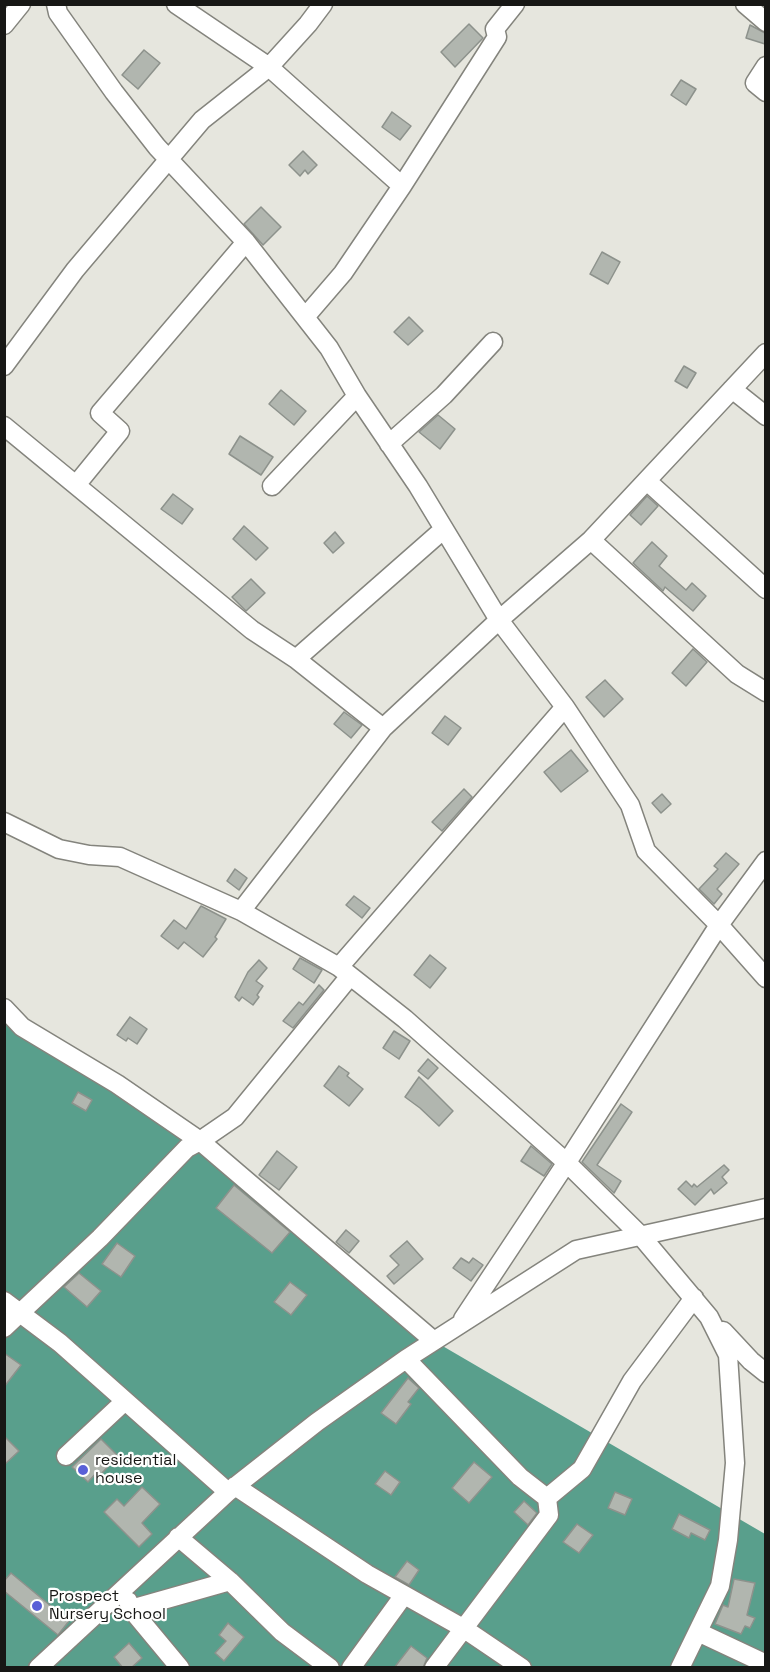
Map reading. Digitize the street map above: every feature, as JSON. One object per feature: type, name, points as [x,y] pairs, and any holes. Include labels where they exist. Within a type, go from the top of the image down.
[{"type":"street","points":[[4,25],[21,4]]},
{"type":"street","points":[[56,4],[58,13],[114,92],[157,147],[246,242],[329,348],[499,620],[565,707],[630,805],[646,851],[719,926],[765,978]]},
{"type":"street","points":[[176,4],[269,67],[402,186]]},
{"type":"street","points":[[4,366],[75,270],[202,120],[269,67],[309,24],[323,4]]},
{"type":"street","points":[[306,316],[343,273],[402,186],[497,37],[495,28],[515,4]]},
{"type":"street","points":[[765,66],[755,83],[765,92]]},
{"type":"street","points":[[76,485],[120,431],[100,413],[246,242]]},
{"type":"street","points":[[389,444],[444,395],[493,342]]},
{"type":"street","points":[[241,911],[383,728],[499,620],[591,540],[765,353]]},
{"type":"street","points":[[732,389],[765,416]]},
{"type":"street","points":[[272,486],[357,396]]},
{"type":"street","points":[[4,426],[252,630],[296,659],[383,728]]},
{"type":"street","points":[[646,481],[765,589]]},
{"type":"street","points":[[296,659],[444,529]]},
{"type":"street","points":[[591,540],[737,674],[765,692]]},
{"type":"street","points":[[4,1328],[100,1238],[187,1148],[200,1142],[235,1116],[345,972],[565,707]]},
{"type":"street","points":[[4,822],[59,849],[89,855],[120,857],[241,911],[345,972],[405,1019],[566,1162],[641,1236],[709,1317],[750,1361],[765,1373]]},
{"type":"street","points":[[458,1326],[719,926],[765,861]]},
{"type":"street","points":[[4,1008],[21,1027],[117,1084],[200,1142],[434,1341]]},
{"type":"street","points":[[38,1668],[232,1489],[346,1399],[576,1250],[765,1208]]},
{"type":"street","points":[[547,1498],[582,1468],[632,1381],[694,1298]]},
{"type":"street","points":[[4,1301],[21,1312],[232,1489],[367,1574],[463,1628],[522,1668]]},
{"type":"street","points":[[680,1668],[720,1586],[728,1540],[735,1463],[728,1355],[709,1317]]},
{"type":"street","points":[[406,1359],[520,1477],[547,1498],[549,1515],[434,1668]]},
{"type":"street","points":[[66,1456],[125,1401]]},
{"type":"street","points":[[178,1537],[230,1581],[282,1632],[330,1668]]},
{"type":"street","points":[[132,1610],[230,1581]]},
{"type":"street","points":[[123,1589],[132,1610],[180,1668]]},
{"type":"street","points":[[351,1668],[404,1595]]},
{"type":"street","points":[[698,1632],[765,1664]]},
{"type":"shaded area","points":[[4,1008],[117,1084],[434,1341],[765,1534],[765,1667],[5,1667]]},
{"type":"building","points":[[469,24],[483,38],[455,67],[441,52]]},
{"type":"building","points":[[750,25],[765,33],[765,44],[746,38]]},
{"type":"building","points":[[144,50],[160,63],[138,89],[122,75]]},
{"type":"building","points":[[681,80],[696,89],[686,105],[671,95]]},
{"type":"building","points":[[392,112],[411,126],[400,140],[382,127]]},
{"type":"building","points":[[303,151],[317,165],[308,174],[305,170],[300,176],[289,165]]},
{"type":"building","points":[[261,207],[281,227],[263,245],[244,224]]},
{"type":"building","points":[[602,252],[620,262],[608,284],[590,274]]},
{"type":"building","points":[[409,317],[423,331],[408,345],[394,332]]},
{"type":"building","points":[[684,366],[696,373],[687,388],[675,381]]},
{"type":"building","points":[[281,390],[306,411],[294,425],[269,404]]},
{"type":"building","points":[[438,415],[455,429],[440,449],[419,432]]},
{"type":"building","points":[[240,436],[273,457],[261,475],[229,454]]},
{"type":"building","points":[[173,494],[193,509],[182,524],[161,509]]},
{"type":"building","points":[[647,496],[658,506],[641,525],[630,515]]},
{"type":"building","points":[[244,526],[268,548],[256,560],[233,539]]},
{"type":"building","points":[[335,532],[344,543],[333,553],[324,543]]},
{"type":"building","points":[[652,542],[667,556],[659,566],[686,590],[692,583],[706,596],[693,611],[665,587],[663,591],[633,563]]},
{"type":"building","points":[[251,579],[265,593],[246,611],[232,597]]},
{"type":"building","points":[[693,649],[707,662],[686,686],[672,673]]},
{"type":"building","points":[[605,680],[623,699],[604,717],[586,697]]},
{"type":"building","points":[[344,712],[362,725],[351,738],[334,724]]},
{"type":"building","points":[[445,716],[461,728],[448,745],[432,733]]},
{"type":"building","points":[[571,750],[588,771],[561,792],[544,772]]},
{"type":"building","points":[[464,789],[472,797],[442,831],[432,822]]},
{"type":"building","points":[[662,794],[671,804],[661,813],[652,803]]},
{"type":"building","points":[[726,853],[739,864],[717,889],[722,894],[714,904],[699,889],[718,869],[714,866]]},
{"type":"building","points":[[235,869],[247,878],[239,890],[227,881]]},
{"type":"building","points":[[354,896],[370,908],[362,918],[346,905]]},
{"type":"building","points":[[201,906],[226,919],[215,937],[217,939],[203,957],[184,942],[178,949],[161,936],[174,920],[186,929]]},
{"type":"building","points":[[430,955],[446,968],[430,988],[414,975]]},
{"type":"building","points":[[300,958],[322,970],[314,983],[293,969]]},
{"type":"building","points":[[259,960],[267,968],[256,981],[263,986],[257,995],[259,997],[253,1005],[242,997],[239,1001],[235,997],[248,972]]},
{"type":"building","points":[[319,985],[324,990],[293,1028],[283,1021],[299,1002],[303,1005]]},
{"type":"building","points":[[130,1017],[147,1029],[137,1044],[117,1035]]},
{"type":"building","points":[[394,1031],[410,1041],[399,1059],[383,1048]]},
{"type":"building","points":[[428,1059],[438,1068],[428,1079],[418,1071]]},
{"type":"building","points":[[339,1066],[349,1073],[347,1076],[363,1089],[349,1106],[324,1086]]},
{"type":"building","points":[[419,1077],[453,1111],[439,1126],[405,1097]]},
{"type":"building","points":[[78,1092],[92,1100],[86,1111],[72,1103]]},
{"type":"building","points":[[621,1104],[632,1112],[597,1165],[621,1181],[614,1193],[582,1162]]},
{"type":"building","points":[[531,1146],[552,1164],[544,1176],[521,1161]]},
{"type":"building","points":[[277,1151],[297,1167],[279,1190],[259,1175]]},
{"type":"building","points":[[724,1165],[729,1170],[722,1177],[727,1183],[714,1194],[711,1189],[695,1205],[678,1189],[686,1181],[692,1187],[694,1184],[697,1187]]},
{"type":"building","points":[[234,1185],[290,1232],[272,1253],[216,1208]]},
{"type":"building","points":[[346,1230],[359,1241],[349,1253],[336,1242]]},
{"type":"building","points":[[407,1241],[423,1259],[394,1284],[387,1276],[399,1265],[390,1256]]},
{"type":"building","points":[[117,1243],[135,1256],[121,1277],[102,1264]]},
{"type":"building","points":[[461,1258],[469,1263],[473,1258],[483,1265],[471,1281],[453,1268]]},
{"type":"building","points":[[79,1273],[101,1291],[87,1307],[64,1287]]},
{"type":"building","points":[[290,1282],[307,1295],[291,1315],[274,1302]]},
{"type":"building","points":[[4,1353],[21,1365],[4,1387]]},
{"type":"building","points":[[408,1378],[419,1388],[408,1402],[411,1404],[396,1424],[381,1413]]},
{"type":"building","points":[[4,1436],[19,1451],[4,1465]]},
{"type":"building","points":[[101,1439],[118,1456],[101,1474],[98,1471],[88,1482],[72,1467]]},
{"type":"building","points":[[474,1462],[492,1477],[469,1503],[452,1488]]},
{"type":"building","points":[[385,1471],[400,1482],[391,1495],[375,1484]]},
{"type":"building","points":[[142,1487],[160,1504],[142,1523],[152,1534],[139,1547],[104,1512],[117,1499],[124,1506]]},
{"type":"building","points":[[615,1492],[632,1499],[625,1515],[608,1508]]},
{"type":"building","points":[[524,1501],[537,1513],[528,1525],[514,1512]]},
{"type":"building","points":[[679,1514],[710,1530],[705,1540],[691,1533],[689,1538],[672,1529]]},
{"type":"building","points":[[577,1524],[593,1535],[579,1553],[563,1542]]},
{"type":"building","points":[[407,1561],[419,1570],[409,1585],[395,1577]]},
{"type":"building","name":"Prospect Nursery School","points":[[11,1573],[69,1621],[58,1635],[4,1591],[4,1581]]},
{"type":"building","points":[[734,1579],[755,1583],[747,1615],[755,1618],[750,1628],[745,1626],[741,1634],[715,1624],[723,1605],[728,1607]]},
{"type":"building","points":[[228,1623],[244,1637],[224,1661],[215,1653],[226,1641],[219,1635]]},
{"type":"building","points":[[129,1643],[142,1658],[131,1668],[123,1668],[114,1657]]},
{"type":"building","points":[[411,1646],[427,1658],[423,1668],[394,1668]]},
{"type":"place","name":"residential house","points":[[83,1470]]},
{"type":"place","name":"Prospect Nursery School","points":[[37,1606]]}]
